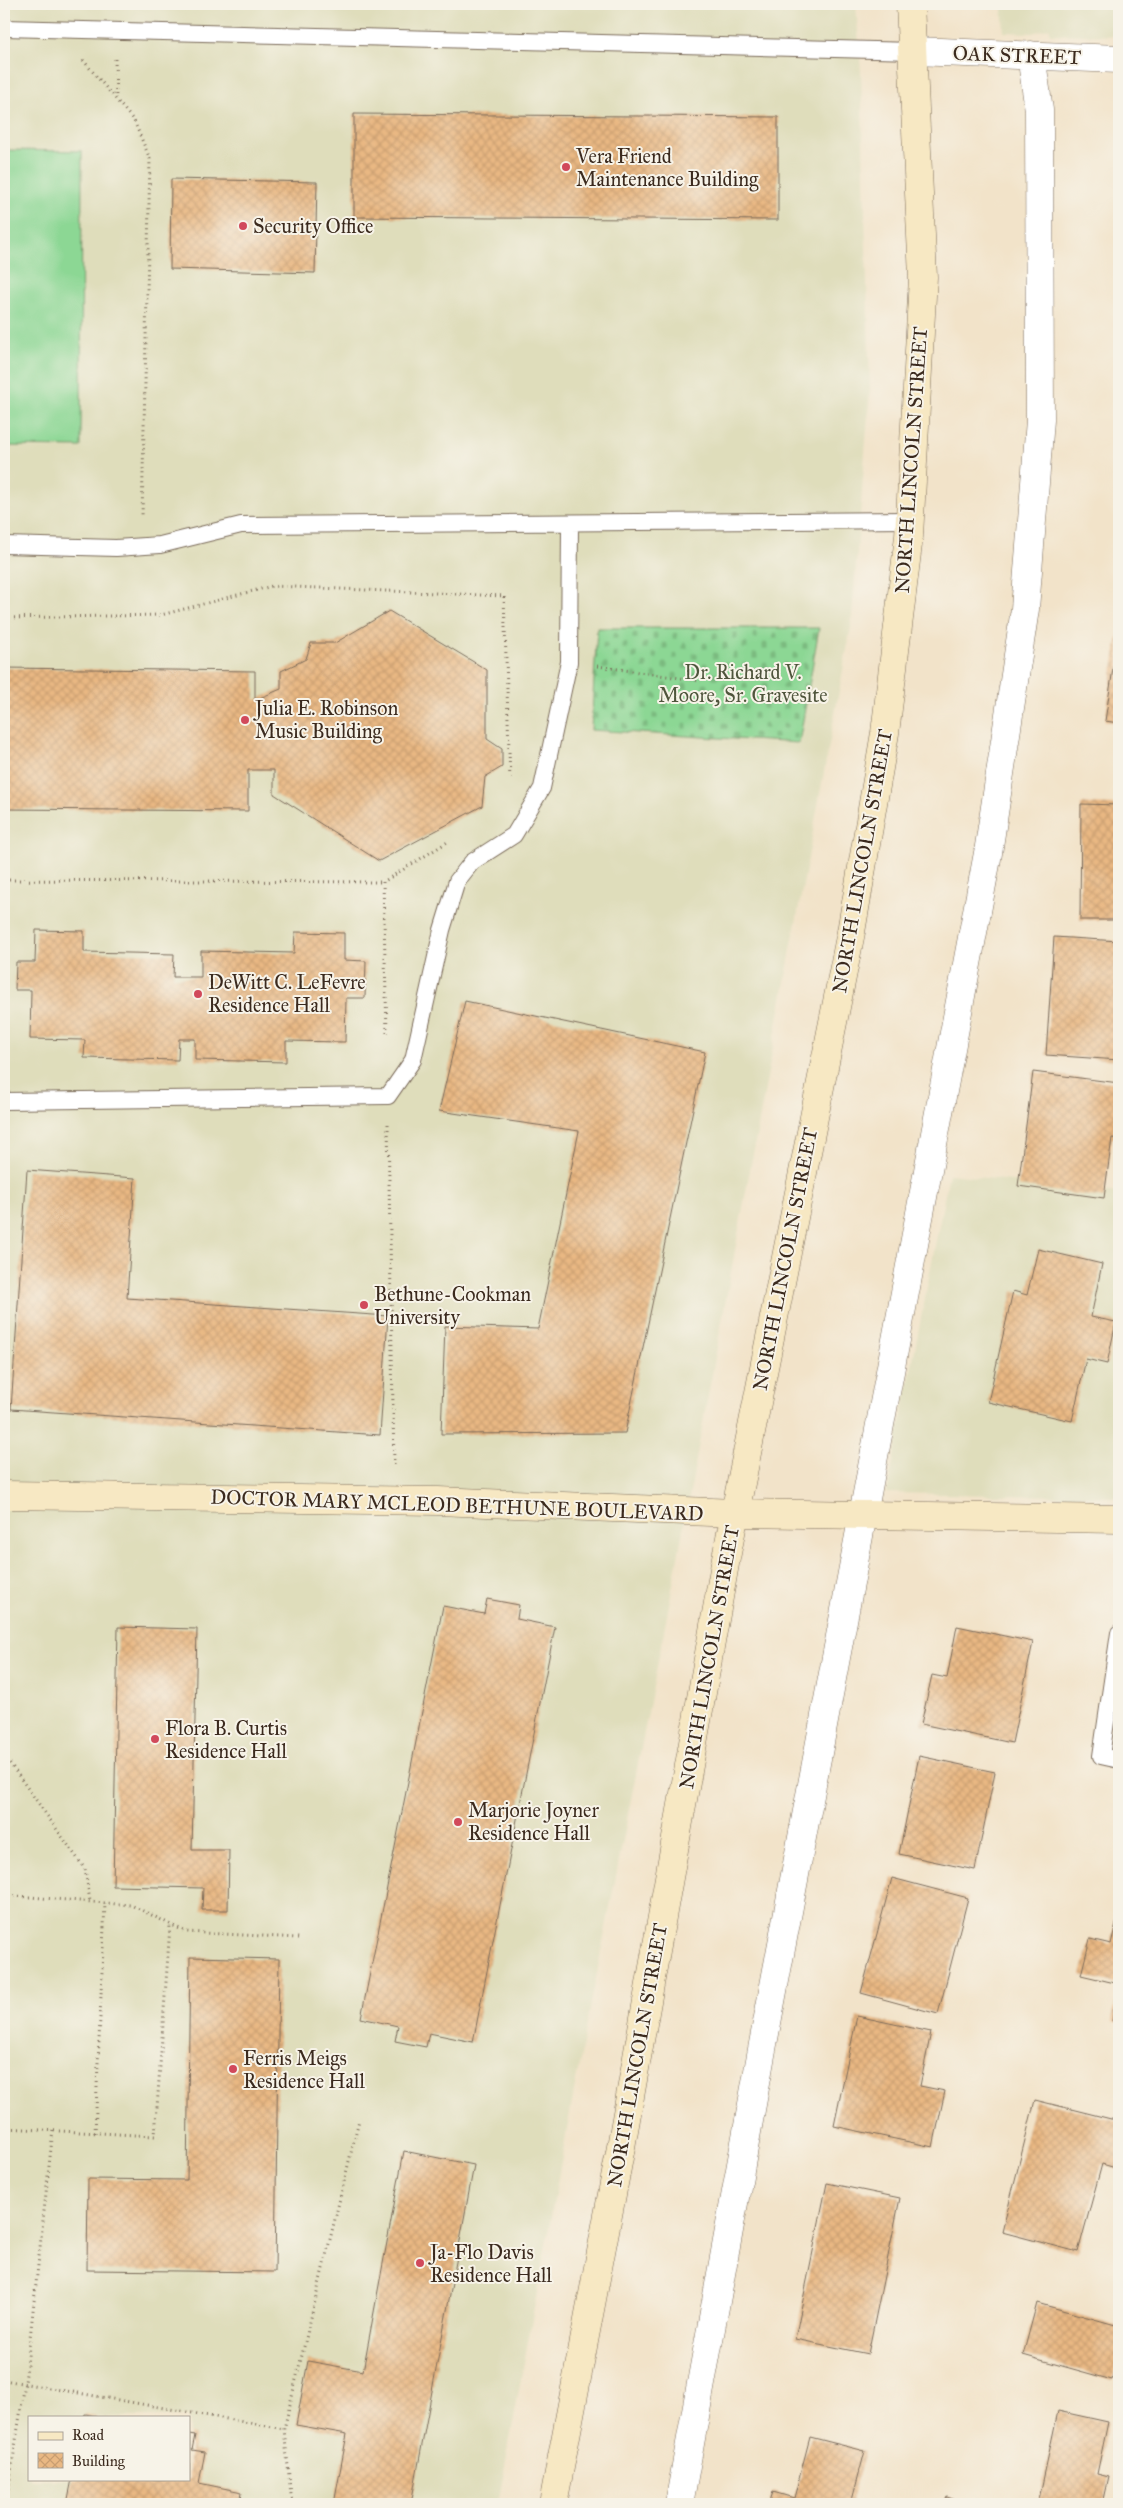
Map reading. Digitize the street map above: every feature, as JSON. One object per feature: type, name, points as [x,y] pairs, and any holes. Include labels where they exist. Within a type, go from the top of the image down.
[{"type":"street","name":"NORTH LINCOLN STREET","points":[[553,2504],[621,2147],[735,1513],[851,932],[885,733],[910,520],[924,277],[914,51],[910,4]]},
{"type":"street","name":"OAK STREET","points":[[914,51],[1119,59]]},
{"type":"street","points":[[680,2504],[862,1515],[988,853],[1025,609],[1040,420],[1039,110],[1031,55]]},
{"type":"street","name":"DOCTOR MARY MCLEOD BETHUNE BOULEVARD","points":[[4,1495],[428,1500],[735,1513],[1119,1520]]},
{"type":"lane","points":[[4,28],[914,51]]},
{"type":"lane","points":[[4,545],[116,548],[160,545],[241,525],[910,520]]},
{"type":"lane","points":[[4,1101],[388,1096],[413,1060],[442,930],[457,881],[472,862],[514,835],[542,788],[569,662],[570,523]]},
{"type":"lane","points":[[1119,1633],[1101,1756],[1119,1760]]},
{"type":"path","points":[[47,29],[73,49],[134,122],[150,160],[142,546]]},
{"type":"path","points":[[4,618],[161,615],[272,586],[504,596],[510,782]]},
{"type":"path","points":[[569,662],[701,681]]},
{"type":"path","points":[[4,880],[383,882],[455,837]]},
{"type":"path","points":[[383,882],[387,1038]]},
{"type":"path","points":[[388,1096],[394,1466]]},
{"type":"path","points":[[4,1755],[85,1868],[90,1901]]},
{"type":"path","points":[[4,1895],[131,1905],[153,1914],[170,1926],[186,1932],[298,1938]]},
{"type":"path","points":[[96,2132],[105,1903]]},
{"type":"path","points":[[4,2128],[155,2136],[170,1926]]},
{"type":"path","points":[[292,2504],[284,2429],[360,2120]]},
{"type":"path","points":[[6,2504],[25,2384],[53,2130]]},
{"type":"path","points":[[4,2380],[284,2429]]},
{"type":"path","points":[[4,2468],[12,2470]]},
{"type":"shaded area","name":"Bethune-Cookman University","points":[[4,4],[856,4],[861,72],[870,390],[851,627],[669,1605],[577,2075],[498,2504],[4,2504]]},
{"type":"shaded area","points":[[1002,4],[1119,4],[1119,36],[1051,34],[1049,28],[1032,33],[1004,32]]},
{"type":"shaded area","points":[[949,1174],[1119,1193],[1119,1497],[887,1493]]},
{"type":"green space","points":[[4,150],[82,151],[81,447],[4,446]]},
{"type":"green space","name":"Dr. Richard V. Moore, Sr. Gravesite","points":[[597,628],[819,628],[799,743],[591,730]]},
{"type":"building","name":"Vera Friend Maintenance Building","points":[[354,114],[778,117],[778,220],[354,217]]},
{"type":"building","name":"Security Office","points":[[171,179],[317,182],[315,273],[170,269]]},
{"type":"building","name":"Julia E. Robinson Music Building","points":[[389,611],[487,670],[487,739],[502,749],[502,767],[485,777],[482,806],[379,861],[274,794],[274,770],[248,770],[248,811],[4,809],[4,668],[255,671],[255,700],[281,689],[281,671],[306,659],[311,643],[335,643]]},
{"type":"building","points":[[1119,636],[1119,723],[1105,721]]},
{"type":"building","points":[[1081,804],[1119,805],[1119,920],[1080,920]]},
{"type":"building","name":"DeWitt C. LeFevre Residence Hall","points":[[36,930],[84,931],[84,952],[174,954],[173,977],[201,977],[201,951],[294,953],[295,932],[344,933],[344,960],[366,961],[365,998],[346,998],[345,1042],[286,1041],[286,1062],[195,1060],[195,1039],[179,1039],[178,1060],[84,1058],[85,1040],[30,1039],[31,990],[15,990],[16,962],[35,962]]},
{"type":"building","points":[[1054,937],[1119,941],[1119,1060],[1046,1055]]},
{"type":"building","points":[[465,1001],[705,1052],[625,1433],[441,1434],[445,1326],[538,1329],[579,1131],[439,1111]]},
{"type":"building","points":[[1033,1072],[1119,1083],[1119,1139],[1112,1138],[1104,1198],[1018,1186]]},
{"type":"building","points":[[27,1170],[135,1178],[127,1298],[388,1316],[380,1435],[11,1409]]},
{"type":"building","points":[[1038,1249],[1102,1264],[1091,1317],[1116,1322],[1107,1364],[1086,1359],[1072,1421],[988,1402],[1013,1291],[1027,1295]]},
{"type":"building","name":"Marjorie Joyner Residence Hall","points":[[487,1599],[519,1605],[517,1619],[555,1627],[473,2042],[429,2033],[426,2047],[395,2041],[398,2026],[361,2018],[443,1606],[484,1614]]},
{"type":"building","points":[[957,1626],[1033,1642],[1012,1743],[921,1724],[932,1675],[947,1678]]},
{"type":"building","name":"Flora B. Curtis Residence Hall","points":[[118,1627],[197,1629],[192,1850],[229,1850],[228,1910],[202,1910],[203,1888],[113,1886]]},
{"type":"building","points":[[919,1756],[995,1772],[975,1870],[899,1854]]},
{"type":"building","points":[[892,1878],[968,1898],[938,2014],[861,1993]]},
{"type":"building","points":[[1119,1911],[1119,1984],[1081,1975],[1090,1939],[1111,1944]]},
{"type":"building","name":"Ferris Meigs Residence Hall","points":[[190,1957],[279,1959],[275,2272],[87,2270],[88,2179],[187,2180]]},
{"type":"building","points":[[1119,1991],[1119,2023],[1112,2021]]},
{"type":"building","points":[[857,2016],[931,2032],[920,2086],[945,2091],[933,2147],[834,2126]]},
{"type":"building","points":[[1035,2100],[1119,2121],[1119,2169],[1102,2164],[1078,2252],[1002,2232]]},
{"type":"building","name":"Ja-Flo Davis Residence Hall","points":[[404,2151],[474,2165],[411,2504],[334,2504],[347,2434],[296,2425],[308,2361],[363,2371]]},
{"type":"building","points":[[827,2183],[900,2198],[868,2354],[795,2339]]},
{"type":"building","points":[[1037,2303],[1119,2326],[1119,2356],[1112,2380],[1023,2355]]},
{"type":"building","points":[[1058,2411],[1108,2422],[1097,2474],[1109,2477],[1103,2504],[1038,2504]]},
{"type":"building","points":[[190,2434],[195,2435],[192,2450],[205,2452],[199,2483],[242,2492],[240,2504],[67,2504],[72,2480],[190,2480]]},
{"type":"building","points":[[810,2437],[865,2451],[851,2504],[769,2504],[773,2492],[794,2498]]},
{"type":"building","points":[[947,2497],[967,2504],[944,2504]]},
{"type":"place","name":"Vera Friend Maintenance Building","points":[[566,167]]},
{"type":"place","name":"Security Office","points":[[243,226]]},
{"type":"place","name":"Julia E. Robinson Music Building","points":[[245,720]]},
{"type":"place","name":"DeWitt C. LeFevre Residence Hall","points":[[198,994]]},
{"type":"place","name":"Bethune-Cookman University","points":[[364,1305]]},
{"type":"place","name":"Flora B. Curtis Residence Hall","points":[[155,1739]]},
{"type":"place","name":"Marjorie Joyner Residence Hall","points":[[458,1822]]},
{"type":"place","name":"Ferris Meigs Residence Hall","points":[[233,2069]]},
{"type":"place","name":"Ja-Flo Davis Residence Hall","points":[[420,2263]]}]
